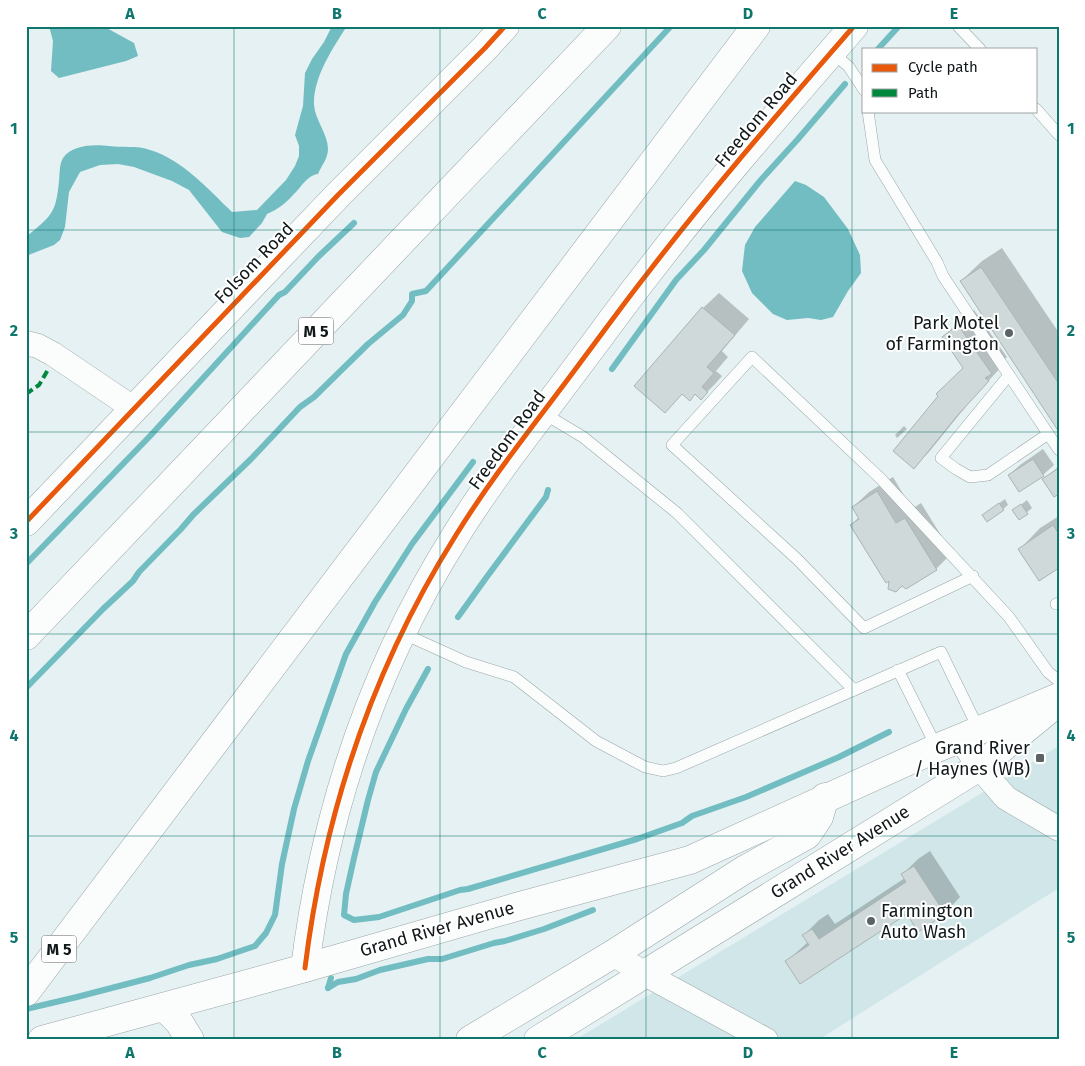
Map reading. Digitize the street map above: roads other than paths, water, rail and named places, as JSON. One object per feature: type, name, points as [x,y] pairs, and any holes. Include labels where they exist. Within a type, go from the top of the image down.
[{"type":"main road","name":"Folsom Road","points":[[26,522],[338,195],[505,26]]},
{"type":"main road","name":"M 5","points":[[26,636],[607,26]]},
{"type":"main road","name":"M 5","points":[[26,992],[756,26]]},
{"type":"main road","name":"Freedom Road","points":[[305,968],[310,926],[329,834],[352,751],[371,699],[423,590],[456,534],[506,461],[648,272],[781,110],[854,26]]},
{"type":"main road","name":"Grand River Avenue","points":[[42,1040],[305,968],[516,906],[690,860],[825,797],[959,738],[1059,697]]},
{"type":"main road","name":"Grand River Avenue","points":[[538,1040],[979,767],[1059,702]]},
{"type":"main road","name":"Grand River Avenue","points":[[470,1040],[613,954],[744,870],[807,835],[819,817],[825,797]]},
{"type":"main road","points":[[164,1006],[179,1022],[190,1040]]},
{"type":"street","points":[[26,343],[38,346],[53,354],[133,408]]},
{"type":"street","points":[[959,738],[979,767],[1006,798],[1035,817],[1059,829]]},
{"type":"street","points":[[613,954],[755,1037]]},
{"type":"lane","points":[[958,26],[979,48]]},
{"type":"lane","points":[[832,52],[849,66],[862,87]]},
{"type":"lane","points":[[1038,111],[1059,135]]},
{"type":"lane","points":[[868,112],[875,160],[937,262],[943,276],[1059,450]]},
{"type":"lane","points":[[973,576],[864,628],[797,559],[672,445],[752,357],[880,478],[973,576],[1009,617],[1048,672],[1059,681]]},
{"type":"lane","points":[[1009,374],[941,458],[956,470],[970,477],[988,475],[1048,434]]},
{"type":"lane","points":[[543,413],[583,437],[677,513],[854,690]]},
{"type":"lane","points":[[402,633],[466,662],[514,677],[596,741],[645,767],[664,771],[676,768],[941,652],[959,738]]},
{"type":"lane","points":[[898,670],[959,738]]},
{"type":"water","points":[[49,26],[103,26],[134,43],[138,56],[126,61],[59,78],[51,71],[53,41]]},
{"type":"water","points":[[332,26],[347,26],[325,63],[315,94],[315,111],[327,143],[328,153],[326,159],[318,174],[307,179],[284,203],[267,214],[262,223],[249,237],[240,238],[222,232],[189,190],[172,181],[134,167],[118,164],[100,165],[80,172],[69,192],[65,227],[60,240],[54,245],[26,256],[26,237],[47,219],[54,208],[58,192],[60,166],[63,158],[71,150],[83,146],[145,148],[162,155],[184,168],[232,212],[257,210],[286,180],[295,166],[299,156],[299,146],[295,135],[303,106],[305,73]]},
{"type":"water","points":[[795,181],[806,185],[824,197],[848,229],[860,255],[861,273],[833,317],[821,320],[808,318],[787,320],[773,314],[752,293],[742,271],[745,245],[755,227]]},
{"type":"waterway","points":[[26,688],[133,581],[139,572],[193,515],[251,459],[300,407],[314,397],[368,344],[403,315],[412,301],[412,294],[426,291],[671,26]]},
{"type":"waterway","points":[[879,48],[899,26]]},
{"type":"waterway","points":[[612,369],[676,280],[704,250],[760,181],[845,84]]},
{"type":"waterway","points":[[26,564],[151,435],[279,295],[285,292],[354,223]]},
{"type":"waterway","points":[[26,1009],[217,959],[255,946],[266,933],[275,915],[282,864],[294,809],[308,761],[346,654],[375,602],[412,544],[473,462]]},
{"type":"waterway","points":[[458,617],[546,497],[548,490]]},
{"type":"waterway","points":[[428,669],[406,709],[376,772],[346,894],[344,915],[354,920],[379,917],[460,890],[637,839],[682,823],[692,816],[746,797],[839,757],[889,732]]},
{"type":"waterway","points":[[328,988],[338,982],[356,979],[380,970],[428,959],[442,959],[505,941],[544,929],[593,910]]},
{"type":"waterway","points":[[328,988],[331,978]]},
{"type":"place","name":"Park Motel of Farmington","points":[[1009,333]]},
{"type":"place","name":"Grand River / Haynes (WB)","points":[[1040,758]]},
{"type":"place","name":"Farmington Auto Wash","points":[[871,921]]}]
